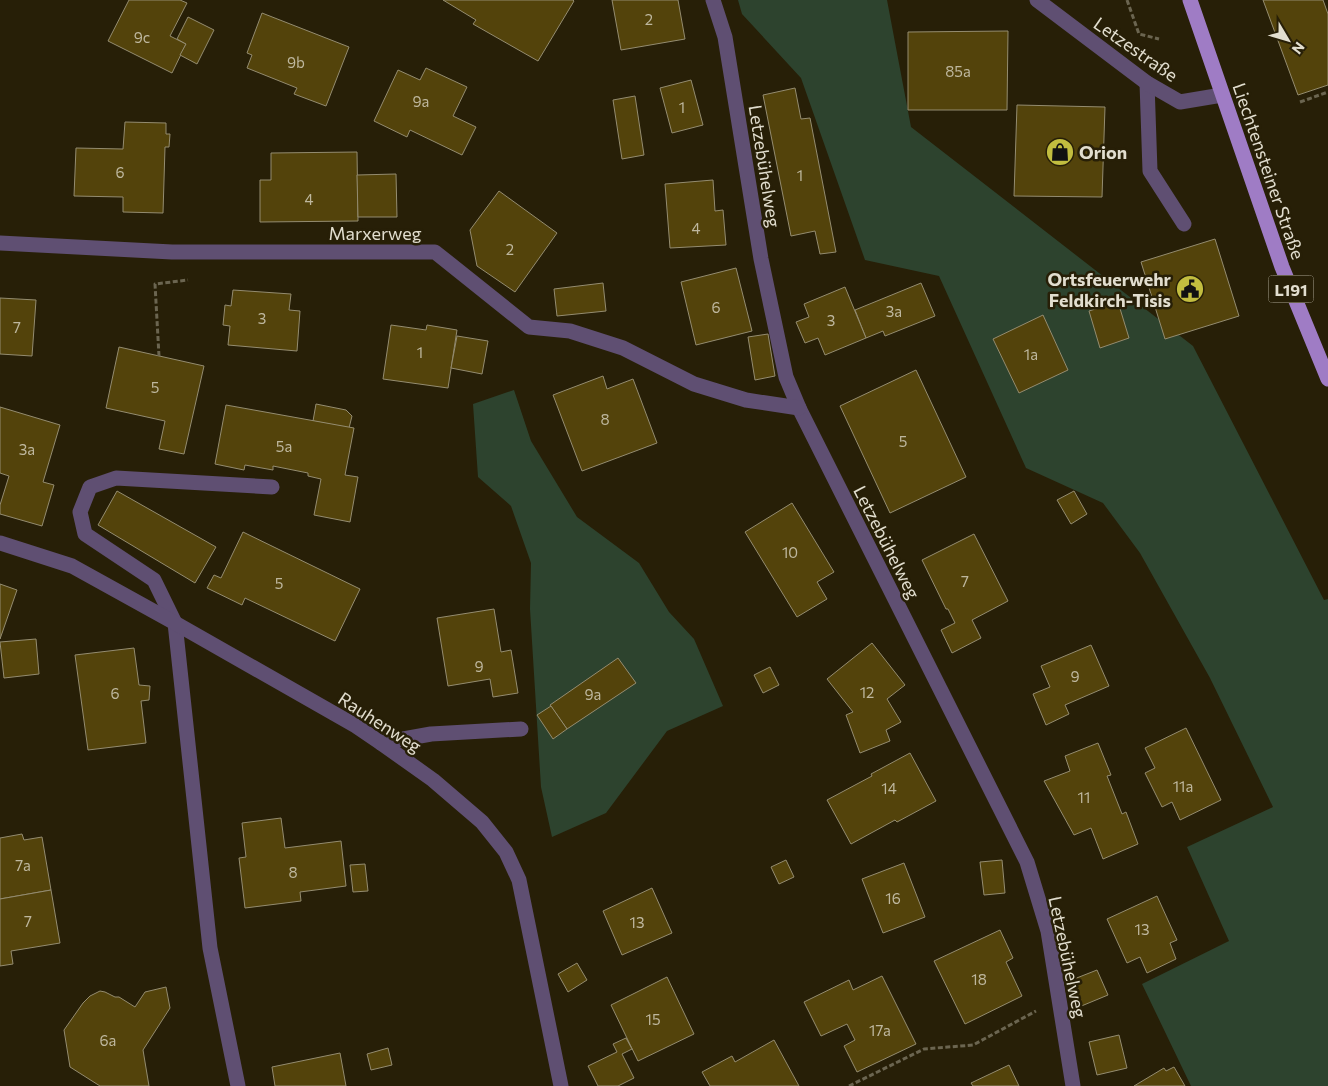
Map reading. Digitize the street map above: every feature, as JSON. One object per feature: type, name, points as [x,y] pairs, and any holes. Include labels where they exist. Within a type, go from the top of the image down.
[{"type":"main road","name":"Liechtensteiner Straße","points":[[1190,0],[1282,267],[1328,379]]},
{"type":"street","name":"Letzebühelweg","points":[[713,0],[725,37],[761,259],[786,377],[799,408],[1026,862],[1048,931],[1073,1086]]},
{"type":"street","name":"Letzestraße","points":[[1037,0],[1147,83],[1180,102],[1222,95]]},
{"type":"street","points":[[1147,83],[1150,171],[1184,224]]},
{"type":"street","name":"Marxerweg","points":[[0,243],[172,252],[435,252],[529,327],[570,331],[623,348],[694,384],[746,400],[799,408]]},
{"type":"street","points":[[238,1086],[210,948],[175,623],[154,580],[85,534],[80,512],[90,487],[116,478],[272,487]]},
{"type":"street","name":"Rauhenweg","points":[[0,543],[72,566],[356,726],[382,742],[433,780],[482,822],[506,852],[519,880],[561,1086]]},
{"type":"street","points":[[382,742],[431,734],[521,729]]},
{"type":"path","points":[[1127,0],[1138,34],[1159,39]]},
{"type":"path","points":[[1300,102],[1328,92]]},
{"type":"path","points":[[160,356],[155,284],[188,280]]},
{"type":"path","points":[[849,1086],[924,1049],[973,1045],[1059,999]]},
{"type":"green space","points":[[738,0],[887,0],[911,127],[1193,346],[1324,600],[1328,599],[1328,1086],[1191,1086],[1142,984],[1229,941],[1187,847],[1273,807],[1210,678],[1140,553],[1103,503],[1026,468],[939,276],[865,260],[801,78],[742,14]]},
{"type":"green space","points":[[514,390],[531,441],[577,517],[639,563],[669,612],[694,639],[723,706],[667,731],[606,813],[552,837],[541,787],[530,609],[531,563],[511,506],[478,477],[473,404]]},
{"type":"building","points":[[129,0],[180,0],[187,3],[170,36],[186,44],[172,73],[108,41]]},
{"type":"building","points":[[443,0],[574,1],[538,61],[473,24],[476,20]]},
{"type":"building","points":[[612,0],[678,0],[685,39],[621,50]]},
{"type":"building","points":[[1263,0],[1323,0],[1328,14],[1328,85],[1298,95]]},
{"type":"building","points":[[262,13],[349,47],[326,106],[294,94],[297,88],[247,68],[252,55],[247,53]]},
{"type":"building","points":[[188,17],[214,30],[197,64],[180,55],[186,44],[177,39]]},
{"type":"building","points":[[1008,31],[1007,110],[908,110],[908,32]]},
{"type":"building","points":[[426,68],[467,87],[453,116],[476,127],[462,155],[410,130],[407,137],[374,121],[398,70],[420,80]]},
{"type":"building","points":[[691,80],[703,125],[672,133],[660,88]]},
{"type":"building","points":[[795,88],[801,119],[810,118],[836,252],[820,254],[815,231],[791,236],[763,95]]},
{"type":"building","points":[[635,96],[644,155],[622,159],[613,100]]},
{"type":"building","name":"Orion","points":[[1017,105],[1105,107],[1102,197],[1014,196]]},
{"type":"building","points":[[125,122],[166,123],[166,134],[170,134],[169,147],[165,147],[163,213],[123,212],[123,197],[74,196],[76,148],[123,149]]},
{"type":"building","points":[[357,152],[358,221],[260,222],[260,180],[271,180],[271,153]]},
{"type":"building","points":[[396,174],[397,217],[358,217],[357,175]]},
{"type":"building","points":[[713,180],[715,211],[723,210],[726,245],[670,248],[665,184]]},
{"type":"building","points":[[499,191],[557,233],[515,292],[477,266],[470,230]]},
{"type":"building","name":"Ortsfeuerwehr Feldkirch-Tisis","points":[[1215,239],[1239,316],[1165,339],[1141,262]]},
{"type":"building","points":[[736,268],[752,331],[696,345],[681,282]]},
{"type":"building","points":[[603,283],[606,311],[557,316],[554,289]]},
{"type":"building","points":[[921,283],[935,316],[885,336],[883,331],[866,338],[855,310]]},
{"type":"building","points":[[845,287],[866,338],[825,355],[818,338],[805,343],[796,322],[809,317],[804,304]]},
{"type":"building","points":[[233,290],[291,294],[289,310],[300,311],[297,351],[228,345],[230,326],[223,325],[225,305],[231,306]]},
{"type":"building","points":[[0,298],[36,300],[32,356],[0,354]]},
{"type":"building","points":[[1118,302],[1129,338],[1100,348],[1089,311]]},
{"type":"building","points":[[1043,315],[1068,370],[1019,393],[993,339]]},
{"type":"building","points":[[391,325],[426,330],[427,325],[457,330],[448,388],[383,379]]},
{"type":"building","points":[[768,334],[775,376],[755,380],[748,337]]},
{"type":"building","points":[[457,336],[488,341],[482,374],[451,368]]},
{"type":"building","points":[[119,347],[204,366],[184,454],[159,449],[165,421],[106,408]]},
{"type":"building","points":[[916,370],[966,477],[890,513],[840,406]]},
{"type":"building","points":[[603,376],[607,389],[633,379],[657,443],[582,471],[553,395]]},
{"type":"building","points":[[316,404],[346,410],[352,416],[349,428],[313,421]]},
{"type":"building","points":[[226,405],[354,428],[345,475],[358,477],[350,522],[314,515],[321,479],[308,476],[308,473],[273,466],[273,470],[245,465],[244,470],[215,464]]},
{"type":"building","points":[[0,407],[60,425],[43,482],[54,485],[42,526],[0,514],[0,505],[9,476],[0,473]]},
{"type":"building","points":[[117,491],[216,547],[195,583],[98,525]]},
{"type":"building","points":[[1074,491],[1087,514],[1071,524],[1057,500]]},
{"type":"building","points":[[792,503],[834,572],[817,582],[827,599],[797,617],[745,532]]},
{"type":"building","points":[[243,532],[360,589],[335,641],[245,598],[242,605],[207,588],[214,575],[221,578]]},
{"type":"building","points":[[974,534],[1008,601],[972,620],[981,638],[952,653],[941,630],[955,623],[922,560]]},
{"type":"building","points":[[0,584],[17,590],[0,639]]},
{"type":"building","points":[[494,609],[501,652],[511,650],[518,693],[493,697],[490,679],[448,686],[437,618]]},
{"type":"building","points":[[36,639],[39,674],[4,678],[0,642]]},
{"type":"building","points":[[872,643],[905,685],[887,699],[901,722],[886,730],[890,741],[860,753],[846,715],[853,712],[827,679]]},
{"type":"building","points":[[1091,645],[1109,686],[1065,705],[1069,714],[1046,725],[1033,694],[1050,687],[1041,666]]},
{"type":"building","points":[[134,648],[139,685],[150,686],[149,700],[141,701],[146,743],[88,750],[75,655]]},
{"type":"building","points":[[618,658],[636,683],[567,729],[550,705]]},
{"type":"building","points":[[770,667],[779,685],[763,693],[754,675]]},
{"type":"building","points":[[551,706],[567,729],[553,739],[537,715]]},
{"type":"building","points":[[1186,728],[1221,800],[1180,820],[1172,802],[1162,807],[1145,773],[1155,768],[1145,748]]},
{"type":"building","points":[[1098,743],[1111,775],[1107,776],[1122,814],[1126,812],[1138,844],[1103,859],[1091,828],[1074,835],[1044,781],[1070,771],[1065,756]]},
{"type":"building","points":[[910,753],[936,801],[897,822],[895,820],[851,844],[827,800]]},
{"type":"building","points":[[281,818],[285,848],[341,841],[346,886],[300,892],[301,901],[245,908],[239,858],[246,857],[242,823]]},
{"type":"building","points":[[22,834],[24,840],[42,837],[51,890],[0,899],[0,838]]},
{"type":"building","points":[[786,860],[794,877],[779,884],[771,867]]},
{"type":"building","points":[[1002,860],[1005,893],[984,895],[980,862]]},
{"type":"building","points":[[904,863],[925,917],[883,933],[862,879]]},
{"type":"building","points":[[365,864],[368,891],[353,892],[350,865]]},
{"type":"building","points":[[652,888],[672,933],[622,955],[603,911]]},
{"type":"building","points":[[51,890],[60,943],[11,951],[13,964],[0,966],[0,899]]},
{"type":"building","points":[[1157,896],[1177,940],[1170,943],[1176,959],[1147,973],[1140,957],[1127,963],[1107,919]]},
{"type":"building","points":[[1000,930],[1013,958],[1006,962],[1022,996],[965,1024],[934,961]]},
{"type":"building","points":[[577,963],[587,980],[568,992],[558,974]]},
{"type":"building","points":[[1097,970],[1108,995],[1079,1007],[1069,981]]},
{"type":"building","points":[[882,976],[916,1044],[857,1072],[844,1046],[855,1040],[847,1024],[821,1036],[804,1002],[849,980],[853,990]]},
{"type":"building","points":[[667,977],[694,1034],[638,1061],[611,1005]]},
{"type":"building","points":[[166,987],[170,1008],[143,1050],[149,1086],[100,1086],[70,1067],[64,1030],[90,996],[100,991],[105,992],[119,997],[135,1007],[145,992]]},
{"type":"building","points":[[1119,1035],[1127,1068],[1097,1075],[1089,1042]]},
{"type":"building","points":[[626,1038],[632,1049],[622,1054],[634,1078],[618,1086],[598,1086],[588,1066],[617,1052],[613,1044]]},
{"type":"building","points":[[774,1040],[799,1086],[710,1086],[702,1072],[732,1056],[735,1062]]},
{"type":"building","points":[[388,1048],[392,1065],[371,1070],[367,1054]]},
{"type":"building","points":[[340,1053],[346,1086],[275,1086],[272,1067]]},
{"type":"building","points":[[1009,1065],[1019,1086],[973,1086],[971,1083]]},
{"type":"building","points":[[1174,1067],[1185,1086],[1134,1086],[1164,1068],[1166,1071]]},
{"type":"place","name":"Orion","points":[[1060,152]]},
{"type":"place","name":"Ortsfeuerwehr Feldkirch-Tisis","points":[[1190,289]]}]
